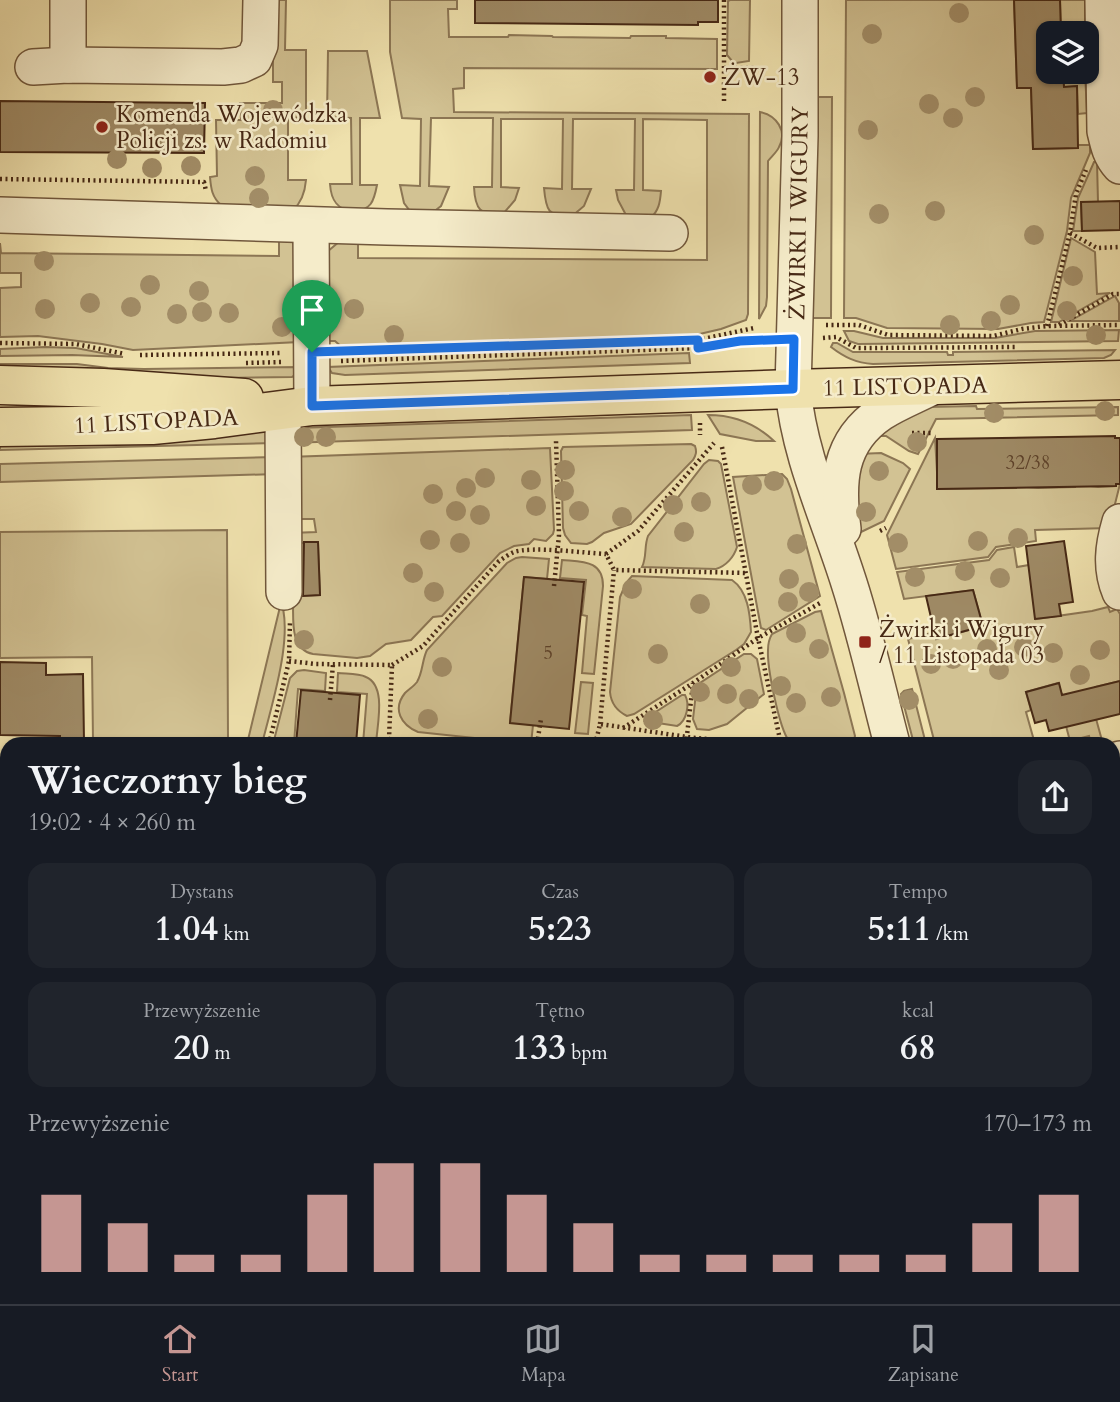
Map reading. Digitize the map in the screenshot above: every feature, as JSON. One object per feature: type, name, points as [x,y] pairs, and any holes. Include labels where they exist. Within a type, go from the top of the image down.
[{"type":"main road","name":"11 LISTOPADA","points":[[0,427],[152,425],[297,408],[793,389],[1120,380]]},
{"type":"main road","name":"11 LISTOPADA","points":[[0,385],[103,388],[253,398],[297,408]]},
{"type":"street","points":[[68,0],[68,65]]},
{"type":"street","points":[[33,67],[242,65],[254,59],[260,45],[261,0]]},
{"type":"street","name":"ŻWIRKI I WIGURY","points":[[800,0],[800,136],[793,389],[799,428],[838,592],[890,737]]},
{"type":"street","points":[[1103,0],[1105,131],[1108,146],[1120,166]]},
{"type":"street","points":[[0,215],[670,233]]},
{"type":"street","points":[[284,592],[297,408],[312,357],[311,225]]},
{"type":"street","name":"ŻWIRKI I WIGURY","points":[[838,592],[839,485],[850,446],[867,424],[880,414],[934,386]]},
{"type":"street","points":[[1120,522],[1113,558],[1114,575],[1120,592]]},
{"type":"path","points":[[724,0],[724,102]]},
{"type":"path","points":[[724,68],[754,68]]},
{"type":"path","points":[[1047,326],[1070,233],[1097,248],[1120,247]]},
{"type":"path","points":[[1058,326],[1113,294],[1120,294]]},
{"type":"path","points":[[837,325],[859,325],[888,335],[993,336],[1047,326],[1120,325]]},
{"type":"path","points":[[236,363],[312,357],[698,340],[754,328]]},
{"type":"path","points":[[0,343],[76,344],[130,355],[312,357],[698,348],[740,341],[836,337],[856,348],[1020,347]]},
{"type":"path","points":[[698,340],[698,348]]},
{"type":"path","points":[[554,586],[558,535],[556,440]]},
{"type":"path","points":[[289,661],[392,665],[423,646],[499,561],[515,552],[522,550],[606,554],[638,531],[714,443]]},
{"type":"path","points":[[722,447],[779,737]]},
{"type":"path","points":[[880,531],[886,528]]},
{"type":"path","points":[[597,737],[614,570],[606,554]]},
{"type":"path","points":[[614,570],[746,573]]},
{"type":"path","points":[[271,737],[289,661],[289,599],[284,592]]},
{"type":"path","points":[[623,728],[758,638],[838,592]]},
{"type":"path","points":[[330,700],[333,664]]},
{"type":"path","points":[[389,737],[392,665]]},
{"type":"path","points":[[600,724],[687,737],[693,683]]},
{"type":"path","points":[[538,737],[541,719]]},
{"type":"shaded area","points":[[273,0],[286,0],[285,50],[306,50],[306,117],[288,118],[288,180],[306,180],[304,193],[293,210],[221,205],[212,192],[210,177],[217,176],[216,120],[241,120],[240,103],[282,103],[282,82],[273,82]]},
{"type":"shaded area","points":[[390,0],[457,0],[457,9],[448,9],[449,37],[666,36],[717,39],[717,69],[464,68],[464,88],[453,89],[454,112],[749,114],[746,320],[691,336],[344,349],[335,341],[327,341],[327,252],[340,241],[358,239],[358,258],[707,260],[707,120],[643,119],[643,190],[661,191],[659,206],[650,219],[626,215],[616,190],[634,190],[635,119],[573,119],[572,189],[591,189],[584,206],[571,217],[550,211],[544,188],[562,189],[563,119],[501,119],[501,187],[519,188],[515,200],[503,214],[489,214],[480,210],[474,187],[492,187],[493,118],[431,118],[429,186],[449,187],[441,206],[432,213],[410,211],[404,203],[400,185],[420,186],[421,119],[402,118],[390,52]]},
{"type":"shaded area","points":[[730,0],[750,0],[749,61],[736,63],[727,55]]},
{"type":"shaded area","points":[[846,0],[1014,0],[1017,88],[1031,88],[1033,149],[1090,145],[1090,153],[1071,198],[1067,231],[1044,322],[998,329],[887,328],[856,318],[844,318]]},
{"type":"shaded area","points":[[1060,0],[1085,0],[1085,21],[1061,21]]},
{"type":"shaded area","points":[[328,51],[367,51],[380,118],[360,118],[360,185],[377,185],[371,204],[359,211],[339,206],[333,199],[331,190],[330,184],[352,184],[351,118],[327,117]]},
{"type":"shaded area","points":[[1064,84],[1086,84],[1087,113],[1078,114],[1077,86],[1064,87]]},
{"type":"shaded area","points":[[811,97],[832,97],[831,318],[813,318],[812,312]]},
{"type":"shaded area","points":[[760,112],[775,120],[782,135],[778,149],[768,161],[767,297],[766,306],[759,319]]},
{"type":"shaded area","points":[[1094,162],[1097,162],[1098,202],[1081,203],[1082,231],[1073,231],[1078,198]]},
{"type":"shaded area","points":[[279,233],[293,241],[296,253],[299,342],[133,350],[38,336],[0,337],[0,288],[21,287],[21,273],[0,273],[0,243],[1,253],[279,256]]},
{"type":"shaded area","points":[[1071,238],[1095,252],[1097,294],[1110,293],[1059,322],[1051,322]]},
{"type":"shaded area","points":[[1115,296],[1119,303],[1119,321],[1070,321]]},
{"type":"shaded area","points":[[1119,330],[1118,341],[858,344],[849,341],[844,331],[883,338],[995,338],[1035,331]]},
{"type":"shaded area","points":[[833,343],[853,352],[947,352],[948,355],[953,355],[953,352],[1115,350],[1104,358],[873,364],[846,357],[831,347]]},
{"type":"shaded area","points":[[76,348],[123,357],[0,356],[0,349]]},
{"type":"shaded area","points":[[689,353],[690,363],[345,375],[332,373],[328,367]]},
{"type":"shaded area","points":[[0,364],[77,364],[144,369],[300,367],[292,377],[217,378],[0,368]]},
{"type":"shaded area","points":[[976,406],[977,409],[1118,407],[1118,415],[936,419],[918,454],[886,436],[870,436],[929,407]]},
{"type":"shaded area","points":[[691,415],[692,430],[288,443],[296,428]]},
{"type":"shaded area","points":[[708,415],[744,421],[774,441],[756,441],[720,434]]},
{"type":"shaded area","points":[[267,430],[274,443],[0,450],[0,437]]},
{"type":"shaded area","points":[[935,438],[938,489],[1075,487],[1075,484],[1098,487],[1120,484],[1109,528],[1035,530],[1036,541],[996,547],[988,557],[896,569],[887,535]]},
{"type":"shaded area","points":[[691,444],[696,450],[693,460],[631,524],[604,533],[587,544],[571,543],[563,528],[563,447]]},
{"type":"shaded area","points":[[550,448],[554,530],[546,541],[534,539],[529,544],[514,546],[500,553],[442,616],[433,617],[411,640],[386,644],[370,656],[357,658],[313,654],[299,646],[294,631],[293,596],[320,595],[318,543],[291,543],[291,533],[316,532],[314,519],[296,517],[288,457]]},
{"type":"shaded area","points":[[881,453],[910,469],[884,521],[861,532],[856,514],[858,454]]},
{"type":"shaded area","points":[[275,457],[276,474],[0,482],[0,464]]},
{"type":"shaded area","points":[[709,460],[721,464],[737,547],[734,554],[716,569],[642,567],[648,536]]},
{"type":"shaded area","points":[[782,474],[791,489],[820,596],[766,630],[761,628],[733,477]]},
{"type":"shaded area","points":[[227,530],[228,737],[93,737],[92,657],[0,658],[0,532]]},
{"type":"shaded area","points":[[1014,547],[1017,567],[1029,565],[1036,619],[1108,607],[1110,612],[1117,609],[1120,614],[1120,681],[1095,687],[1093,708],[1101,737],[1069,737],[1066,726],[1068,713],[1058,683],[1026,692],[1031,710],[1026,712],[1033,737],[933,737],[908,639],[935,632],[937,639],[983,626],[973,590],[904,599],[897,572],[989,560],[997,550]]},
{"type":"shaded area","points":[[516,558],[549,559],[547,579],[524,577],[510,722],[533,725],[532,737],[465,737],[412,729],[400,716],[399,705],[405,693],[419,678],[427,650],[507,563]]},
{"type":"shaded area","points":[[562,560],[590,564],[599,571],[602,578],[594,674],[582,673],[587,616],[582,615],[586,580],[560,578]]},
{"type":"shaded area","points":[[632,576],[732,580],[745,597],[751,632],[744,644],[736,650],[627,716],[615,707],[610,692],[620,597]]},
{"type":"shaded area","points":[[279,596],[284,611],[285,629],[276,690],[264,737],[249,737],[279,611]]},
{"type":"shaded area","points":[[821,611],[855,737],[787,737],[781,724],[768,658],[769,642],[772,634]]},
{"type":"shaded area","points":[[744,654],[751,654],[757,659],[764,694],[727,724],[709,730],[697,729],[693,719],[700,683]]},
{"type":"shaded area","points":[[297,671],[326,673],[325,691],[298,689],[295,737],[275,737],[290,678]]},
{"type":"shaded area","points":[[338,673],[356,674],[372,682],[379,697],[377,737],[364,737],[367,694],[337,692]]},
{"type":"shaded area","points":[[581,682],[593,683],[588,734],[575,733]]},
{"type":"shaded area","points":[[912,689],[924,737],[912,737],[901,694]]},
{"type":"shaded area","points":[[682,695],[687,699],[687,707],[680,724],[677,726],[645,721],[651,715]]},
{"type":"building","points":[[475,0],[718,0],[718,22],[698,22],[698,25],[475,23]]},
{"type":"building","points":[[1014,0],[1060,0],[1061,21],[1036,21],[1036,84],[1077,86],[1078,148],[1033,149],[1031,88],[1017,88]]},
{"type":"building","name":"Komenda Wojewódzka Policji zs. w Radomiu","points":[[0,101],[205,103],[204,153],[0,152]]},
{"type":"building","points":[[1120,201],[1120,230],[1082,231],[1081,202]]},
{"type":"building","points":[[1120,438],[1120,484],[1116,486],[937,489],[937,439]]},
{"type":"building","points":[[1064,541],[1073,602],[1059,604],[1061,616],[1035,619],[1026,546]]},
{"type":"building","points":[[304,542],[318,542],[320,595],[303,596]]},
{"type":"building","points":[[524,577],[584,582],[569,729],[510,723]]},
{"type":"building","points":[[973,590],[983,626],[936,639],[926,596]]},
{"type":"building","points":[[0,662],[46,663],[46,675],[83,674],[84,737],[0,735]]},
{"type":"building","points":[[1120,681],[1120,714],[1049,731],[1046,720],[1035,723],[1026,692],[1059,683],[1062,695]]},
{"type":"building","points":[[301,690],[360,695],[357,737],[297,737]]},
{"type":"place","name":"ŻW-13","points":[[710,77]]},
{"type":"place","name":"Komenda Wojewódzka Policji zs. w Radomiu","points":[[102,127]]},
{"type":"place","name":"Żwirki i Wigury / 11 Listopada 03","points":[[865,642]]},
{"type":"route","points":[[794,339],[793,389],[312,406],[312,352],[698,340],[698,348],[740,341],[794,339]]}]
